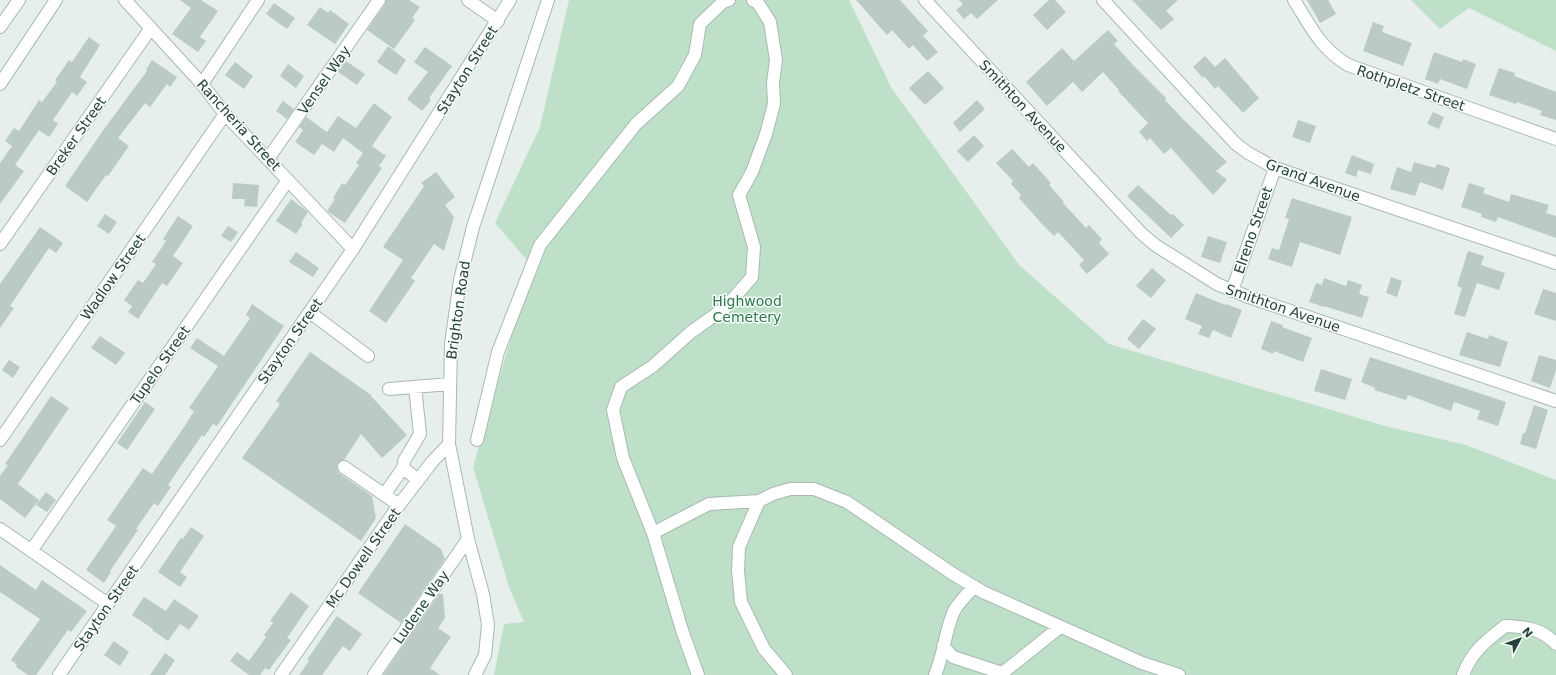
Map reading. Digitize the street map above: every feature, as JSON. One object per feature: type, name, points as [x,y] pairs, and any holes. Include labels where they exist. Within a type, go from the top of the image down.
[{"type":"street","points":[[0,27],[19,0]]},
{"type":"street","points":[[0,84],[56,0]]},
{"type":"street","name":"Rancheria Street","points":[[125,0],[202,84],[225,114],[353,250]]},
{"type":"street","points":[[202,84],[258,0]]},
{"type":"street","name":"Vensel Way","points":[[268,159],[380,0]]},
{"type":"street","points":[[468,0],[498,21]]},
{"type":"street","name":"Stayton Street","points":[[59,675],[353,250],[510,0]]},
{"type":"street","name":"Brighton Road","points":[[475,675],[485,655],[488,625],[483,594],[468,539],[449,444],[451,344],[460,280],[473,227],[548,0]]},
{"type":"street","points":[[477,440],[498,352],[540,245],[636,124],[678,86],[695,55],[700,24],[724,2],[729,0]]},
{"type":"street","points":[[698,675],[682,630],[653,533],[623,458],[613,410],[621,387],[653,366],[691,332],[726,308],[752,277],[754,247],[739,195],[752,172],[766,134],[774,104],[773,83],[776,60],[770,22],[758,3],[753,0]]},
{"type":"street","name":"Smithton Avenue","points":[[925,0],[1141,233],[1155,245],[1217,284],[1232,291],[1556,401]]},
{"type":"street","name":"Grand Avenue","points":[[1103,0],[1235,143],[1248,153],[1275,168],[1556,262]]},
{"type":"street","name":"Rothpletz Street","points":[[1294,0],[1321,43],[1329,52],[1348,66],[1556,139]]},
{"type":"street","name":"Breker Street","points":[[0,244],[151,28]]},
{"type":"street","name":"Wadlow Street","points":[[0,440],[225,114]]},
{"type":"street","name":"Elreno Street","points":[[1232,291],[1275,168]]},
{"type":"street","name":"Tupelo Street","points":[[31,551],[288,180]]},
{"type":"street","points":[[310,313],[368,356]]},
{"type":"street","points":[[389,389],[450,384]]},
{"type":"street","points":[[384,495],[404,468],[404,461],[420,434],[415,387]]},
{"type":"street","name":"Mc Dowell Street","points":[[281,675],[399,505],[449,444]]},
{"type":"street","points":[[344,467],[399,505]]},
{"type":"street","points":[[404,468],[418,480]]},
{"type":"street","points":[[653,533],[708,504],[760,501],[773,494],[790,489],[814,489],[847,502],[953,574],[983,592],[1029,611],[1060,627],[1142,663],[1179,675]]},
{"type":"street","points":[[760,501],[739,548],[738,571],[740,602],[764,649],[786,675]]},
{"type":"street","points":[[0,529],[108,604]]},
{"type":"street","name":"Ludene Way","points":[[374,675],[468,539]]},
{"type":"street","points":[[935,675],[949,625],[955,611],[962,599],[974,586]]},
{"type":"street","points":[[1463,675],[1468,662],[1482,644],[1505,626],[1530,628],[1549,637],[1556,644]]},
{"type":"street","points":[[943,646],[953,657],[1001,674],[1060,627]]},
{"type":"green space","name":"Highwood Cemetery","points":[[569,0],[849,0],[891,87],[1019,265],[1109,344],[1385,426],[1466,445],[1556,480],[1556,675],[494,675],[504,624],[524,622],[509,587],[473,467],[532,266],[495,223],[540,127]]},
{"type":"green space","points":[[1411,0],[1556,0],[1556,51],[1469,8],[1440,29]]},
{"type":"building","points":[[180,0],[201,0],[218,11],[200,37],[206,41],[198,52],[172,34],[191,8]]},
{"type":"building","points":[[386,0],[409,0],[420,7],[412,18],[415,20],[394,49],[367,30],[385,4]]},
{"type":"building","points":[[856,0],[900,0],[928,31],[923,36],[938,52],[927,61],[913,45],[909,49],[892,30],[887,35]]},
{"type":"building","points":[[959,0],[998,0],[977,19],[971,13],[964,19],[956,10],[963,4]]},
{"type":"building","points":[[1049,0],[1055,0],[1066,12],[1047,30],[1033,15]]},
{"type":"building","points":[[1132,0],[1178,0],[1166,11],[1174,19],[1161,30]]},
{"type":"building","points":[[1307,0],[1328,0],[1336,14],[1320,23]]},
{"type":"building","points":[[274,3],[295,18],[287,29],[266,14]]},
{"type":"building","points":[[320,7],[328,13],[330,10],[349,24],[335,44],[307,25]]},
{"type":"building","points":[[1373,22],[1384,26],[1382,32],[1412,43],[1403,66],[1363,51]]},
{"type":"building","points":[[1108,30],[1118,41],[1114,44],[1166,98],[1165,100],[1183,119],[1227,162],[1216,171],[1227,180],[1213,195],[1171,148],[1164,154],[1150,138],[1147,141],[1139,132],[1148,123],[1118,91],[1119,90],[1103,72],[1082,92],[1073,82],[1047,106],[1026,82],[1062,48],[1074,61]]},
{"type":"building","points":[[89,37],[100,45],[80,77],[87,82],[77,96],[72,92],[53,120],[58,124],[49,137],[39,130],[15,165],[24,171],[0,204],[0,163],[12,146],[5,141],[14,128],[19,131],[39,100],[42,102],[57,82],[55,80],[69,60],[72,62]]},
{"type":"building","points":[[388,46],[406,60],[396,75],[377,62]]},
{"type":"building","points":[[425,47],[452,66],[429,98],[431,100],[422,111],[407,99],[428,72],[414,62]]},
{"type":"building","points":[[1434,52],[1462,62],[1463,59],[1476,64],[1467,89],[1440,79],[1438,84],[1425,79]]},
{"type":"building","points":[[1205,56],[1215,67],[1225,58],[1259,98],[1243,113],[1218,86],[1215,89],[1204,76],[1203,78],[1193,67]]},
{"type":"building","points":[[152,60],[177,77],[170,87],[167,84],[150,107],[145,103],[118,138],[129,146],[87,202],[65,186],[104,129],[147,71],[146,70]]},
{"type":"building","points":[[346,61],[365,74],[357,85],[338,72]]},
{"type":"building","points":[[235,62],[253,76],[244,89],[225,75]]},
{"type":"building","points":[[288,64],[304,76],[296,88],[280,76]]},
{"type":"building","points":[[1499,68],[1515,73],[1514,76],[1556,92],[1556,120],[1540,115],[1542,111],[1517,102],[1516,104],[1489,95]]},
{"type":"building","points":[[928,71],[944,88],[925,105],[909,88]]},
{"type":"building","points":[[977,100],[985,109],[960,132],[953,123]]},
{"type":"building","points":[[283,101],[294,109],[287,119],[276,111]]},
{"type":"building","points":[[374,103],[392,117],[372,146],[386,156],[379,166],[382,168],[345,223],[327,211],[335,199],[333,198],[342,183],[345,185],[359,165],[356,163],[363,153],[343,138],[334,152],[322,144],[314,155],[295,142],[303,130],[299,127],[306,117],[327,132],[338,116],[356,128]]},
{"type":"building","points":[[1433,112],[1444,117],[1439,129],[1427,124]]},
{"type":"building","points":[[1298,120],[1316,126],[1310,143],[1292,137]]},
{"type":"building","points":[[974,135],[984,146],[968,162],[957,151]]},
{"type":"building","points":[[1012,149],[1029,167],[1033,163],[1051,183],[1049,185],[1064,202],[1063,203],[1086,228],[1089,225],[1102,239],[1099,243],[1109,254],[1087,274],[1079,265],[1084,260],[1058,232],[1054,236],[1041,223],[1019,198],[1021,195],[1011,184],[1013,181],[996,163]]},
{"type":"building","points":[[1352,155],[1374,164],[1371,174],[1358,170],[1356,177],[1345,173]]},
{"type":"building","points":[[1414,162],[1435,168],[1437,164],[1450,168],[1443,190],[1420,182],[1415,196],[1390,189],[1397,167],[1411,172]]},
{"type":"building","points":[[436,172],[455,197],[445,205],[454,217],[444,251],[434,244],[411,278],[415,281],[386,323],[369,311],[403,260],[383,247],[424,186],[421,183]]},
{"type":"building","points":[[233,183],[259,185],[257,207],[244,206],[245,199],[232,199]]},
{"type":"building","points":[[1469,183],[1485,188],[1483,193],[1509,202],[1511,194],[1549,205],[1546,213],[1556,216],[1556,238],[1498,217],[1496,222],[1481,217],[1482,214],[1461,207]]},
{"type":"building","points":[[1138,185],[1184,225],[1171,238],[1127,196]]},
{"type":"building","points":[[1292,198],[1352,217],[1340,255],[1300,242],[1292,267],[1268,259],[1272,248],[1279,250],[1289,219],[1285,218]]},
{"type":"building","points":[[291,199],[308,212],[301,223],[303,224],[296,234],[276,221]]},
{"type":"building","points":[[105,214],[117,222],[109,234],[97,226]]},
{"type":"building","points":[[178,216],[193,226],[173,256],[183,263],[167,286],[162,283],[138,319],[128,312],[132,306],[124,300],[138,280],[143,283],[156,264],[152,262],[166,241],[163,239]]},
{"type":"building","points":[[228,226],[238,232],[231,242],[221,236]]},
{"type":"building","points":[[40,227],[63,243],[56,253],[49,248],[10,306],[14,308],[0,328],[0,284]]},
{"type":"building","points":[[1208,236],[1227,242],[1220,263],[1201,257]]},
{"type":"building","points":[[1468,251],[1484,256],[1481,265],[1505,273],[1499,290],[1477,283],[1465,317],[1454,314],[1462,288],[1457,286]]},
{"type":"building","points":[[296,252],[319,268],[313,277],[289,262]]},
{"type":"building","points":[[1152,268],[1166,280],[1151,298],[1136,286]]},
{"type":"building","points":[[1391,277],[1402,281],[1397,297],[1386,293]]},
{"type":"building","points":[[1324,278],[1346,286],[1348,280],[1362,285],[1359,294],[1369,297],[1362,318],[1309,302],[1316,283],[1322,285]]},
{"type":"building","points":[[1543,289],[1556,293],[1556,321],[1534,314]]},
{"type":"building","points":[[1196,293],[1225,305],[1226,304],[1242,310],[1231,338],[1213,330],[1209,338],[1198,334],[1202,326],[1185,319]]},
{"type":"building","points":[[252,304],[284,326],[217,426],[213,424],[204,437],[202,435],[168,485],[171,487],[158,506],[154,503],[136,529],[138,530],[110,571],[111,572],[104,583],[86,570],[116,526],[107,520],[143,468],[152,474],[194,411],[189,408],[218,366],[190,348],[197,338],[224,356],[250,318],[246,315]]},
{"type":"building","points":[[1143,319],[1156,329],[1139,349],[1127,339]]},
{"type":"building","points":[[1271,321],[1283,325],[1282,327],[1312,338],[1303,362],[1274,351],[1273,354],[1261,349]]},
{"type":"building","points":[[1467,332],[1488,339],[1489,335],[1508,342],[1500,367],[1459,355]]},
{"type":"building","points":[[100,336],[125,353],[116,365],[91,348]]},
{"type":"building","points":[[310,352],[371,395],[407,435],[382,458],[361,434],[344,460],[338,463],[337,470],[339,473],[372,496],[376,518],[361,541],[242,458],[280,404],[276,401]]},
{"type":"building","points":[[1539,355],[1556,360],[1556,370],[1550,388],[1531,381]]},
{"type":"building","points":[[1370,357],[1506,402],[1498,426],[1477,419],[1480,411],[1454,402],[1451,411],[1408,395],[1406,400],[1374,390],[1375,388],[1361,382]]},
{"type":"building","points":[[9,360],[20,367],[13,378],[2,370]]},
{"type":"building","points":[[1321,369],[1352,379],[1345,400],[1314,391]]},
{"type":"building","points":[[51,396],[69,408],[18,484],[39,500],[25,518],[0,499],[0,476],[8,465],[5,464]]},
{"type":"building","points":[[145,402],[155,409],[127,450],[117,443]]},
{"type":"building","points":[[1534,405],[1548,410],[1536,449],[1520,444]]},
{"type":"building","points":[[46,492],[56,500],[47,512],[36,505]]},
{"type":"building","points":[[405,524],[441,549],[445,559],[401,623],[358,593]]},
{"type":"building","points":[[191,527],[204,536],[180,572],[187,577],[180,587],[158,572],[181,538],[183,539]]},
{"type":"building","points":[[0,565],[36,590],[42,580],[87,611],[71,632],[68,630],[36,675],[28,675],[16,667],[17,665],[11,660],[40,619],[0,592]]},
{"type":"building","points":[[291,592],[309,606],[287,638],[291,640],[269,670],[265,668],[260,675],[249,675],[230,661],[237,652],[249,661],[266,637],[264,635],[273,623],[270,621]]},
{"type":"building","points":[[439,594],[443,594],[445,618],[438,628],[451,637],[430,668],[440,675],[383,675]]},
{"type":"building","points":[[144,597],[166,611],[174,599],[199,616],[189,630],[180,624],[168,641],[132,615]]},
{"type":"building","points":[[337,616],[362,634],[350,651],[343,646],[322,675],[299,675],[309,661],[307,660]]},
{"type":"building","points":[[114,641],[129,652],[120,666],[104,655]]},
{"type":"building","points":[[165,653],[175,660],[165,675],[150,675]]}]
